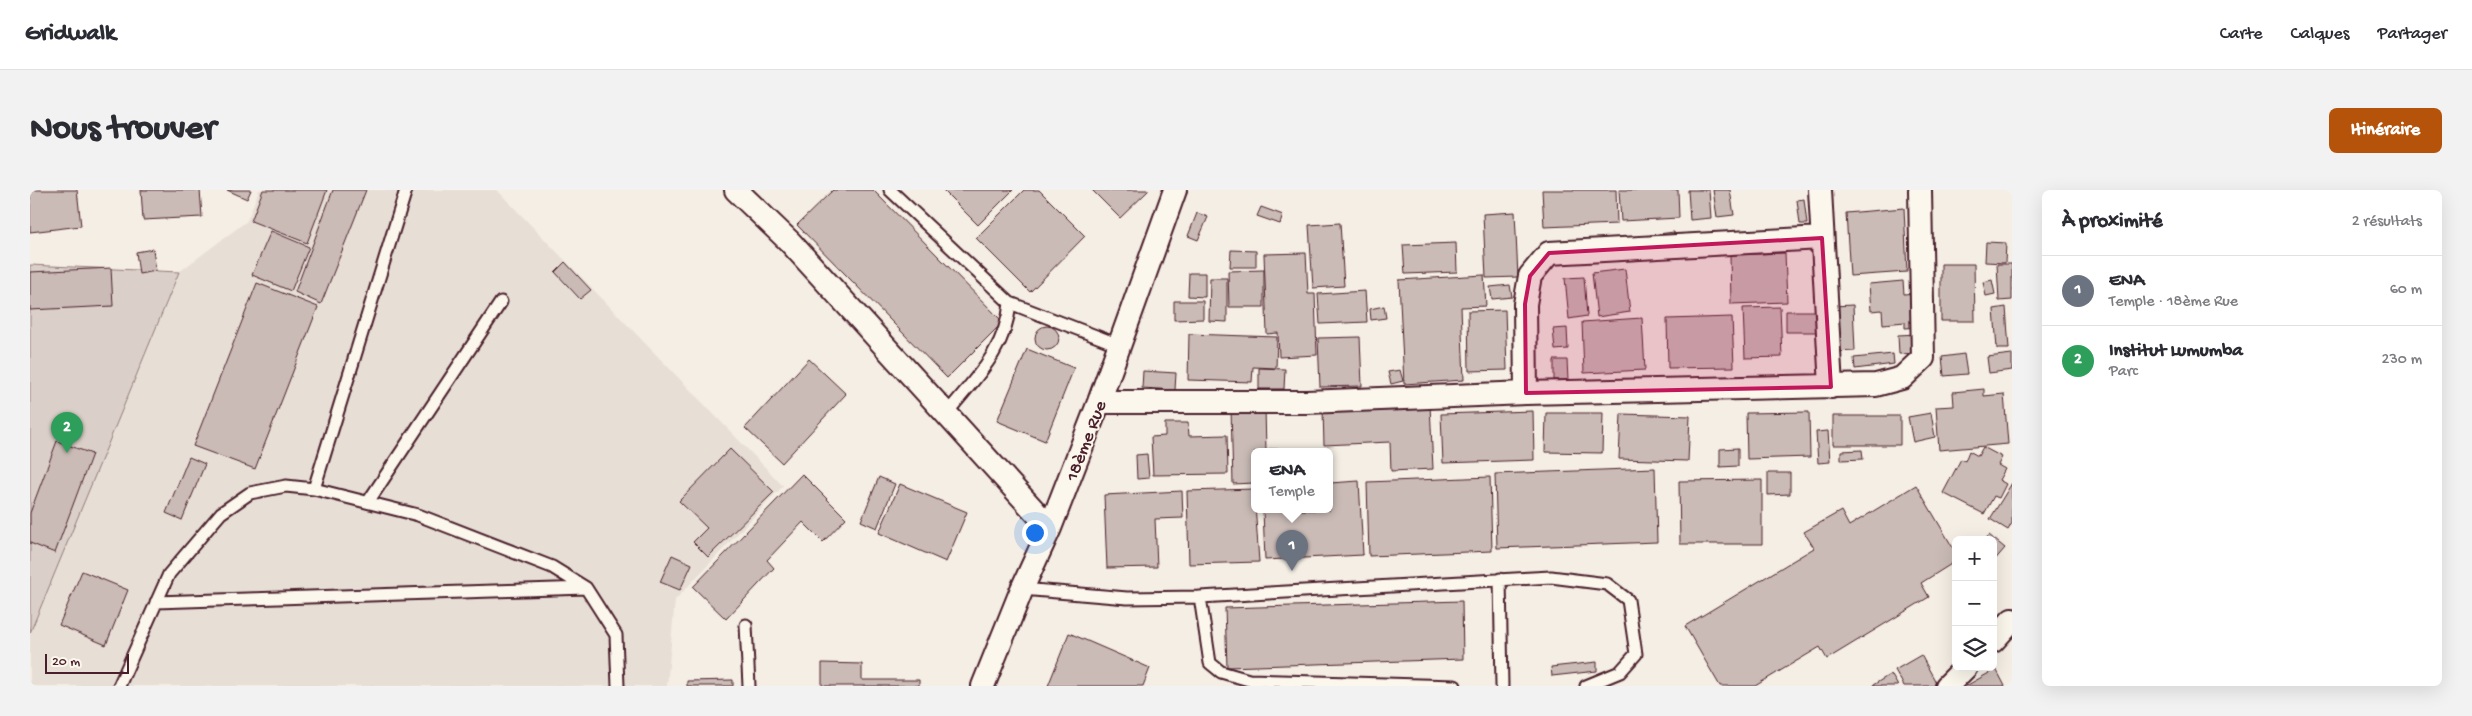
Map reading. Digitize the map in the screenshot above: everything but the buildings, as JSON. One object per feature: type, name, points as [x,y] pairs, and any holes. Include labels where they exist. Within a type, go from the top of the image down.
[{"type":"street","points":[[736,190],[790,242],[1050,528]]},
{"type":"street","name":"18ème Rue","points":[[984,686],[1022,589],[1050,528],[1099,402],[1175,190]]},
{"type":"street","points":[[1820,190],[1831,387]]},
{"type":"street","points":[[1099,402],[1307,402],[1526,393],[1876,385],[1902,378],[1923,358],[1920,190]]},
{"type":"street","points":[[1526,393],[1525,304],[1530,276],[1549,253],[1822,238]]},
{"type":"street","points":[[1997,636],[2012,620]]},
{"type":"street","points":[[1947,686],[1962,671]]},
{"type":"lane","points":[[314,490],[406,190]]},
{"type":"lane","points":[[890,190],[1010,303],[1119,346]]},
{"type":"lane","points":[[368,502],[501,302]]},
{"type":"lane","points":[[947,413],[996,352],[1008,323],[1010,303]]},
{"type":"lane","points":[[119,686],[169,574],[221,513],[250,493],[286,486],[314,490],[418,514],[552,567],[586,588],[616,635],[618,686]]},
{"type":"lane","points":[[1022,589],[1127,598],[1200,597],[1551,577],[1607,584],[1628,600],[1636,654],[1620,672],[1586,686]]},
{"type":"lane","points":[[1500,579],[1502,686]]},
{"type":"lane","points":[[156,602],[586,588]]},
{"type":"lane","points":[[1200,597],[1210,663],[1221,672],[1248,680],[1455,686]]},
{"type":"lane","points":[[746,625],[749,686]]},
{"type":"highlighted area","points":[[1822,238],[1831,387],[1526,393],[1525,304],[1530,276],[1549,253]]},
{"type":"shaded area","points":[[259,190],[497,190],[783,486],[675,600],[667,686],[30,686],[30,633],[179,272],[247,221]]},
{"type":"shaded area","points":[[30,265],[179,272],[30,633]]},
{"type":"place","name":"Institut Lumumba","points":[[67,453]]},
{"type":"place","name":"ENA","points":[[1292,571]]}]
